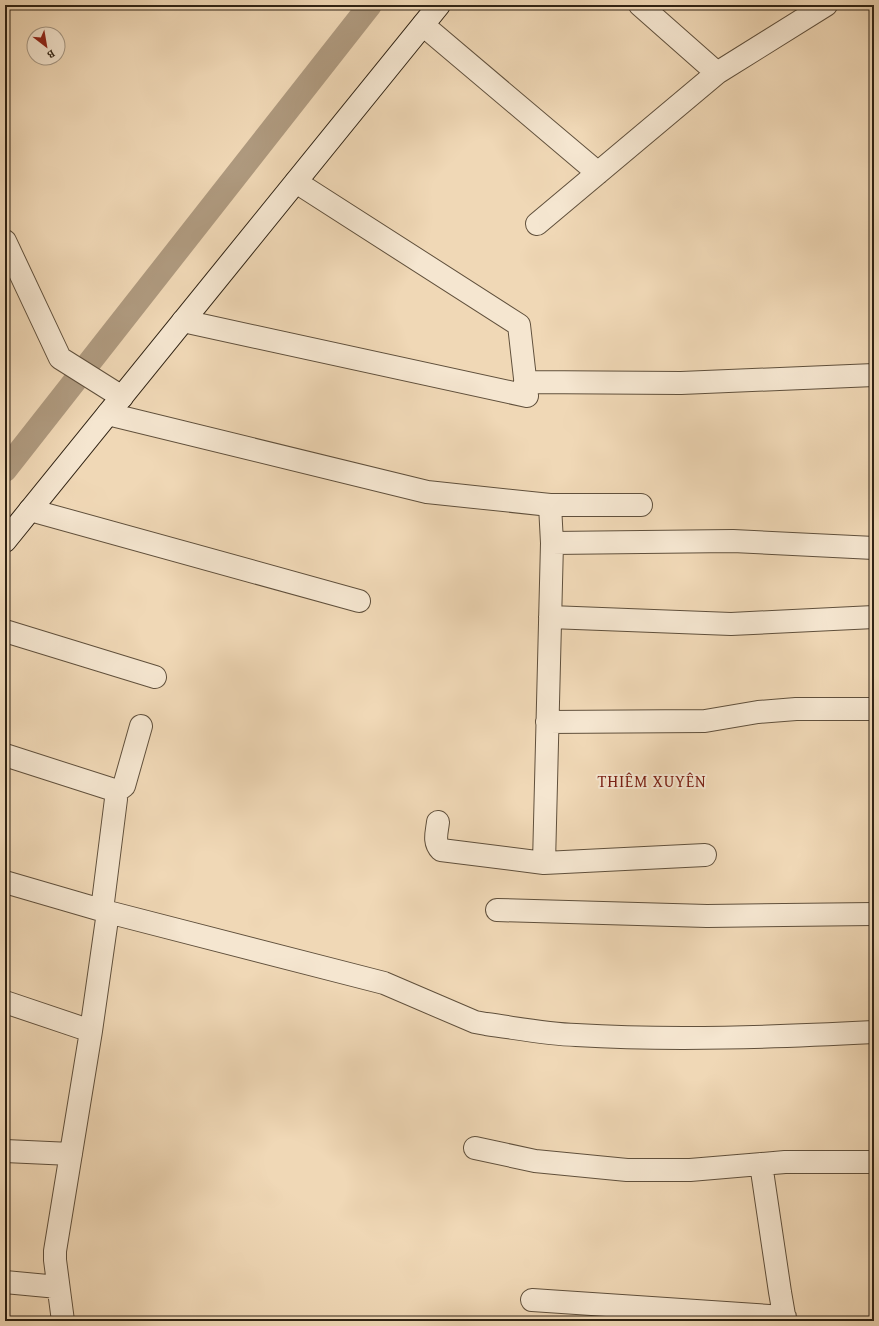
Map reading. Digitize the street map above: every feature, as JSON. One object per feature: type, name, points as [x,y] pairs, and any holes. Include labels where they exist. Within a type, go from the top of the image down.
[{"type":"street","points":[[5,541],[439,5]]},
{"type":"street","points":[[640,5],[718,73]]},
{"type":"street","points":[[537,224],[718,73],[826,5]]},
{"type":"street","points":[[423,25],[598,173]]},
{"type":"street","points":[[183,321],[527,396],[520,325],[296,182]]},
{"type":"street","points":[[5,242],[60,358],[121,396]]},
{"type":"street","points":[[525,382],[681,383],[874,375]]},
{"type":"street","points":[[108,414],[427,492],[550,505],[642,505]]},
{"type":"street","points":[[544,863],[552,543],[550,505]]},
{"type":"street","points":[[30,510],[359,601]]},
{"type":"street","points":[[552,543],[733,541],[874,548]]},
{"type":"street","points":[[550,617],[731,624],[874,617]]},
{"type":"street","points":[[5,631],[154,677]]},
{"type":"street","points":[[547,722],[705,721],[758,712],[796,709],[874,709]]},
{"type":"street","points":[[5,756],[114,790],[120,789],[124,786],[141,726]]},
{"type":"street","points":[[63,1321],[55,1251],[91,1031],[116,799]]},
{"type":"street","points":[[438,822],[436,842],[437,846],[441,850],[544,863],[704,855]]},
{"type":"street","points":[[5,882],[105,911],[384,983],[475,1022],[486,1024],[575,1036],[676,1038],[767,1037],[874,1032]]},
{"type":"street","points":[[497,910],[707,916],[874,914]]},
{"type":"street","points":[[5,1002],[91,1031]]},
{"type":"street","points":[[475,1148],[535,1161],[627,1170],[690,1170],[785,1162],[874,1162]]},
{"type":"street","points":[[5,1151],[71,1154]]},
{"type":"street","points":[[532,1300],[785,1319],[761,1164]]},
{"type":"street","points":[[5,1282],[58,1287]]},
{"type":"waterway","points":[[5,470],[370,5]]},
{"type":"district","name":"THIÊM XUYÊN","points":[[652,781]]}]
